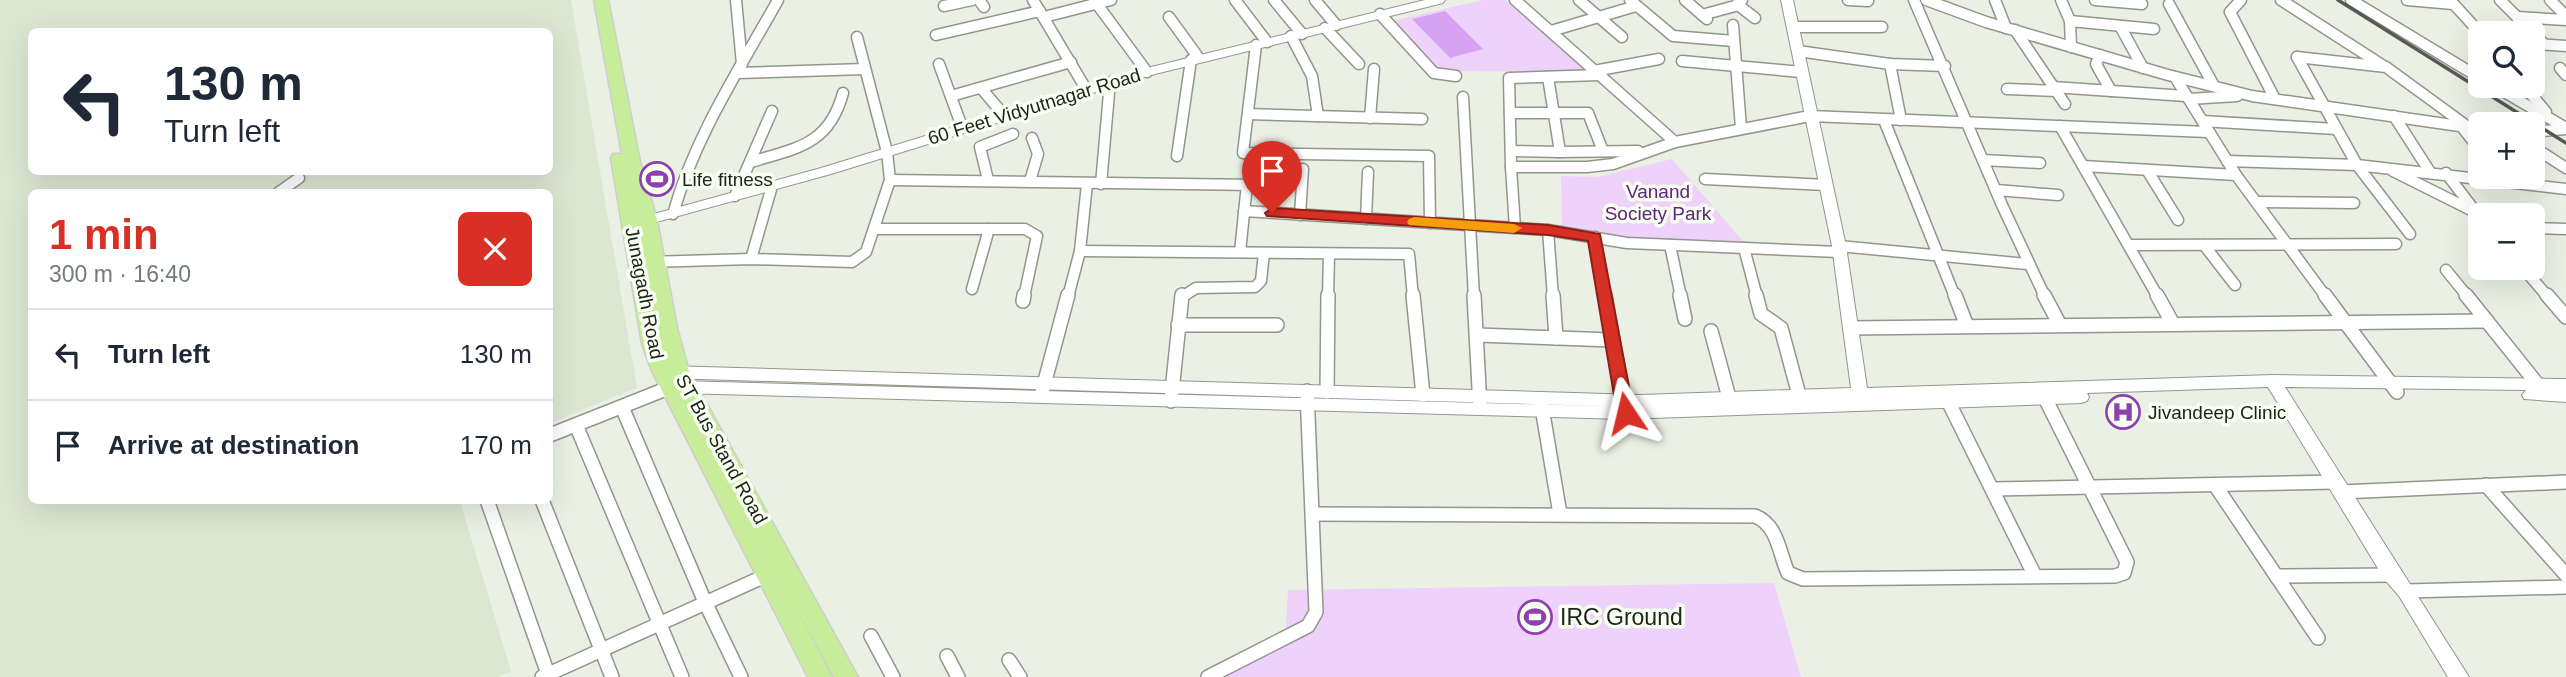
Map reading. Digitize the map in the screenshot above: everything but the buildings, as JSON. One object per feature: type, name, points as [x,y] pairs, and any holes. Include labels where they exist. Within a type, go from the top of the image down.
[{"type":"main road","name":"Junagadh Road","points":[[589,0],[640,223]]},
{"type":"main road","name":"ST Bus Stand Road","points":[[601,0],[632,162],[646,262],[667,328],[675,379],[846,677]]},
{"type":"main road","points":[[675,379],[767,575],[820,677]]},
{"type":"street","points":[[736,0],[740,69]]},
{"type":"street","points":[[673,214],[684,177],[778,0]]},
{"type":"street","points":[[944,6],[972,0]]},
{"type":"street","points":[[1033,0],[1086,89]]},
{"type":"street","points":[[936,35],[1111,0]]},
{"type":"street","points":[[1236,0],[1262,44],[1243,153],[1429,156],[1430,223]]},
{"type":"street","points":[[1273,0],[1297,35],[1312,76],[1318,116]]},
{"type":"street","points":[[1315,0],[1330,27],[1359,64]]},
{"type":"street","name":"60 Feet Vidyutnagar Road","points":[[640,223],[887,152],[1110,82],[1330,27],[1381,7],[1394,10],[1439,0]]},
{"type":"street","points":[[1515,0],[1675,142]]},
{"type":"street","points":[[1579,0],[1622,37]]},
{"type":"street","points":[[1685,0],[1706,18],[1739,2],[1755,18]]},
{"type":"street","points":[[1787,0],[1839,249],[1861,399]]},
{"type":"street","points":[[1849,0],[1868,1]]},
{"type":"street","points":[[1914,0],[1945,66],[2027,264],[2060,325]]},
{"type":"street","points":[[1926,0],[2071,47],[2252,96],[2468,127]]},
{"type":"street","points":[[1995,0],[2011,29],[2065,104]]},
{"type":"street","points":[[2062,0],[2070,21],[2071,47]]},
{"type":"street","points":[[2095,0],[2142,4]]},
{"type":"street","points":[[2241,0],[2230,12],[2275,99]]},
{"type":"street","points":[[2281,0],[2386,67],[2464,126],[2468,132]]},
{"type":"street","points":[[2351,0],[2468,71]]},
{"type":"street","points":[[2407,0],[2452,2],[2469,21]]},
{"type":"street","points":[[2500,0],[2521,21]]},
{"type":"street","points":[[2550,0],[2566,16]]},
{"type":"street","points":[[1095,2],[1147,72]]},
{"type":"street","points":[[1551,31],[1599,17],[1633,3],[1673,36],[1734,41]]},
{"type":"street","points":[[2169,4],[2214,86]]},
{"type":"street","points":[[1381,7],[1434,74],[1456,76]]},
{"type":"street","points":[[2517,17],[2566,16]]},
{"type":"street","points":[[1169,17],[1195,59],[1177,156]]},
{"type":"street","points":[[2070,21],[2154,29]]},
{"type":"street","points":[[1732,25],[1741,128]]},
{"type":"street","points":[[2120,26],[2143,68]]},
{"type":"street","points":[[1794,27],[1882,27]]},
{"type":"street","points":[[646,262],[751,259],[852,262],[866,252],[890,180],[887,152],[857,37]]},
{"type":"street","points":[[2545,44],[2566,46]]},
{"type":"street","points":[[1798,51],[1890,64],[1945,66]]},
{"type":"street","points":[[2100,55],[2096,64],[2111,91]]},
{"type":"street","points":[[2386,67],[2297,57],[2357,165],[2410,234]]},
{"type":"street","points":[[1515,228],[1509,78],[1596,73],[1659,59]]},
{"type":"street","points":[[1682,61],[1801,72]]},
{"type":"street","points":[[951,96],[1071,62]]},
{"type":"street","points":[[939,64],[962,127]]},
{"type":"street","points":[[1890,64],[1900,120]]},
{"type":"street","points":[[740,69],[865,69]]},
{"type":"street","points":[[1370,118],[1374,69]]},
{"type":"street","points":[[1548,77],[1560,152]]},
{"type":"street","points":[[2175,77],[2236,175],[2393,386]]},
{"type":"street","points":[[1101,184],[1110,82]]},
{"type":"street","points":[[981,88],[1003,114]]},
{"type":"street","points":[[2007,89],[2111,91],[2188,97],[2252,96]]},
{"type":"street","points":[[751,162],[818,138],[838,117],[843,93]]},
{"type":"street","points":[[1463,97],[1480,403]]},
{"type":"street","points":[[2514,98],[2566,129]]},
{"type":"street","points":[[2534,98],[2552,120]]},
{"type":"street","points":[[735,196],[772,111]]},
{"type":"street","points":[[1510,113],[1588,113],[1603,151]]},
{"type":"street","points":[[1248,114],[1422,119]]},
{"type":"street","points":[[1511,167],[1587,167],[1613,164],[1675,142],[1810,116],[2060,126],[2336,129]]},
{"type":"street","points":[[2394,116],[2430,172]]},
{"type":"street","points":[[1884,120],[1967,327]]},
{"type":"street","points":[[2060,126],[2173,324]]},
{"type":"street","points":[[2545,131],[2566,129]]},
{"type":"street","points":[[988,180],[980,147],[1013,134]]},
{"type":"street","points":[[1030,181],[1038,154],[1032,138]]},
{"type":"street","points":[[1511,151],[1649,151]]},
{"type":"street","points":[[2545,154],[2566,168]]},
{"type":"street","points":[[1983,160],[2040,163]]},
{"type":"street","points":[[2227,160],[2357,165],[2468,175]]},
{"type":"street","points":[[2084,166],[2236,175]]},
{"type":"street","points":[[2387,168],[2468,210]]},
{"type":"street","points":[[1300,215],[1303,169]]},
{"type":"street","points":[[2147,170],[2178,220]]},
{"type":"street","points":[[1366,219],[1368,172]]},
{"type":"street","points":[[2446,173],[2469,203]]},
{"type":"street","points":[[283,189],[299,178]]},
{"type":"street","points":[[1705,179],[1826,185]]},
{"type":"street","points":[[890,180],[1252,185],[1244,211],[1240,252]]},
{"type":"street","points":[[1042,390],[1080,251],[1087,184]]},
{"type":"street","points":[[751,259],[772,186]]},
{"type":"street","points":[[2545,186],[2566,189]]},
{"type":"street","points":[[1996,190],[2059,195]]},
{"type":"street","points":[[2256,202],[2354,203]]},
{"type":"street","points":[[1244,211],[1548,230],[1627,243],[1839,249],[2027,264]]},
{"type":"street","points":[[874,229],[1025,229],[1035,233],[1037,236],[1023,302]]},
{"type":"street","points":[[972,289],[989,229]]},
{"type":"street","points":[[2561,229],[2566,239]]},
{"type":"street","points":[[1548,230],[1556,338]]},
{"type":"street","points":[[1595,237],[1624,406]]},
{"type":"street","points":[[1670,244],[1685,319]]},
{"type":"street","points":[[2130,245],[2396,244]]},
{"type":"street","points":[[2204,245],[2235,285]]},
{"type":"street","points":[[1744,248],[1761,314],[1781,328],[1799,395]]},
{"type":"street","points":[[1080,251],[1409,254],[1423,395]]},
{"type":"street","points":[[1172,394],[1181,298],[1185,292],[1196,288],[1248,289],[1259,284],[1264,253]]},
{"type":"street","points":[[1327,391],[1329,254]]},
{"type":"street","points":[[2446,270],[2542,390]]},
{"type":"street","points":[[2534,280],[2566,317]]},
{"type":"street","points":[[1850,328],[2487,321]]},
{"type":"street","points":[[1178,325],[1277,325]]},
{"type":"street","points":[[1711,331],[1731,404]]},
{"type":"street","points":[[1477,335],[1612,340]]},
{"type":"street","points":[[553,434],[622,407],[675,379],[1624,406],[2276,386],[2542,390],[2566,396]]},
{"type":"street","points":[[2542,390],[2566,385]]},
{"type":"street","points":[[2276,386],[2392,575],[2406,591],[2459,677]]},
{"type":"street","points":[[1731,404],[1799,395],[1948,401],[2045,398],[2135,390]]},
{"type":"street","points":[[1307,398],[1327,391],[1423,395],[1480,403]]},
{"type":"street","points":[[1208,677],[1308,626],[1313,619],[1317,606],[1307,398]]},
{"type":"street","points":[[1312,514],[1759,517],[1770,526],[1788,573],[1803,579],[2115,576],[2127,569],[2127,562],[2045,398]]},
{"type":"street","points":[[1948,401],[2035,576]]},
{"type":"street","points":[[1541,404],[1560,514]]},
{"type":"street","points":[[622,407],[705,602],[741,677]]},
{"type":"street","points":[[576,425],[682,677]]},
{"type":"street","points":[[1994,489],[2215,485],[2338,487],[2566,482]]},
{"type":"street","points":[[2215,485],[2318,638]]},
{"type":"street","points":[[2486,485],[2566,575]]},
{"type":"street","points":[[488,504],[547,676],[767,575]]},
{"type":"street","points":[[544,504],[612,677]]},
{"type":"street","points":[[2276,576],[2392,575]]},
{"type":"street","points":[[2406,591],[2566,587]]},
{"type":"street","points":[[872,636],[893,677]]},
{"type":"street","points":[[947,656],[958,677]]},
{"type":"street","points":[[1009,660],[1020,677]]},
{"type":"shaded area","points":[[0,0],[571,0],[637,388],[553,422],[553,189],[28,189],[28,504],[461,504],[511,671],[498,677],[0,677]]},
{"type":"shaded area","points":[[1445,11],[1483,49],[1450,58],[1412,19]]},
{"type":"green space","points":[[1482,0],[1505,0],[1587,72],[1435,71],[1388,22]]},
{"type":"green space","name":"Vanand Society Park","points":[[1672,159],[1748,247],[1562,233],[1561,176],[1597,177]]},
{"type":"green space","name":"IRC Ground","points":[[1774,583],[1801,677],[1215,677],[1285,644],[1288,590]]},
{"type":"railway","points":[[2338,0],[2566,143]]},
{"type":"slow traffic","points":[[1414,222],[1514,228]]},
{"type":"place","name":"Life fitness","points":[[657,179]]},
{"type":"place","name":"Jivandeep Clinic","points":[[2123,412]]},
{"type":"place","name":"IRC Ground","points":[[1535,617]]},
{"type":"route","points":[[1272,213],[1548,230],[1595,237],[1626,413]]}]
